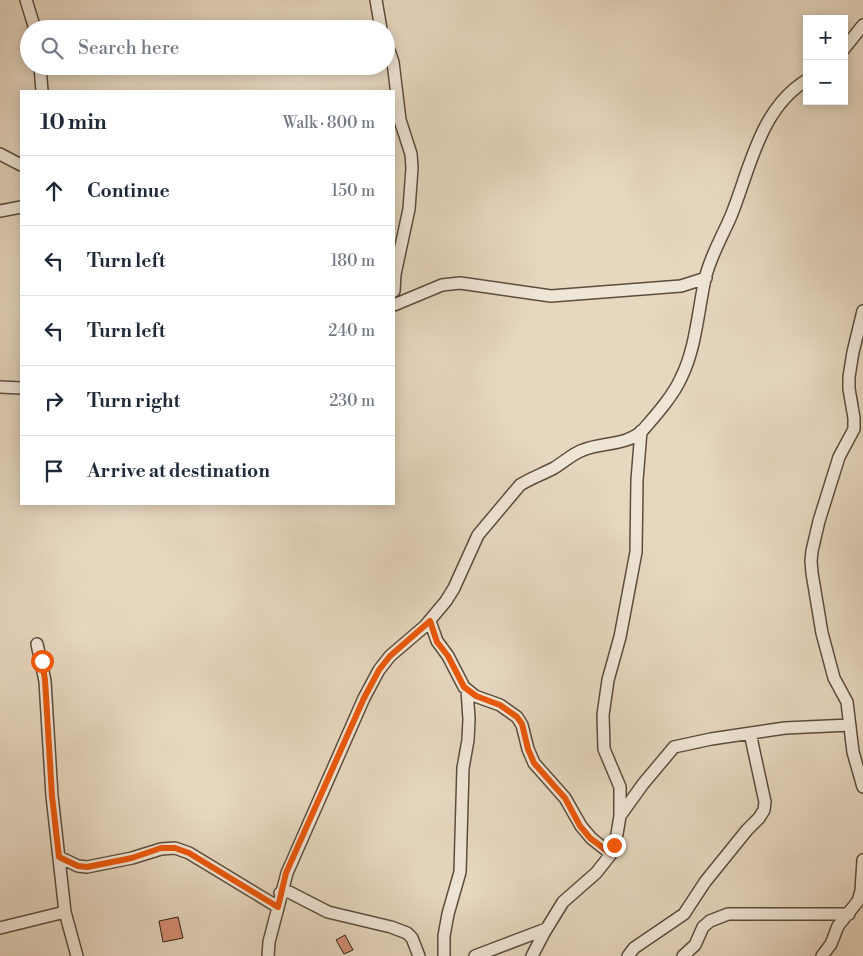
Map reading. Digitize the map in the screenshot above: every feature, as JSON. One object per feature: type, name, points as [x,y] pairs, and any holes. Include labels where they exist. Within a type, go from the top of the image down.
[{"type":"street","points":[[26,0],[32,20]]},
{"type":"street","points":[[376,1],[380,20]]},
{"type":"street","points":[[848,44],[863,25]]},
{"type":"street","points":[[41,75],[42,90]]},
{"type":"street","points":[[395,75],[400,120],[411,154],[412,168],[409,209],[395,274]]},
{"type":"street","points":[[268,956],[269,942],[286,873],[360,705],[375,677],[390,656],[430,621],[446,601],[454,588],[478,535],[520,485],[552,469],[582,450],[625,440],[642,431],[666,401],[683,374],[695,332],[706,278],[766,127],[787,94],[803,83]]},
{"type":"street","points":[[0,154],[20,164]]},
{"type":"street","points":[[0,212],[20,207]]},
{"type":"street","points":[[395,306],[450,283],[486,286],[551,296],[673,287],[706,278]]},
{"type":"street","points":[[863,311],[857,360],[849,389],[854,429],[839,457],[812,551],[811,561],[822,633],[834,678],[847,702],[850,725],[857,738],[863,787]]},
{"type":"street","points":[[0,387],[20,388]]},
{"type":"street","points":[[532,956],[563,902],[596,873],[611,854],[620,816],[620,787],[604,749],[603,715],[608,680],[620,638],[636,552],[637,480],[642,431]]},
{"type":"street","points":[[430,621],[437,642],[448,656],[467,690],[469,719],[468,740],[463,768],[460,872],[448,914],[444,936],[444,956]]},
{"type":"street","points":[[37,644],[45,680],[52,796],[65,912],[77,956]]},
{"type":"street","points":[[467,690],[476,696],[505,708],[517,717],[522,724],[528,749],[534,763],[565,798],[580,826],[590,838],[611,854]]},
{"type":"street","points":[[620,816],[643,784],[674,748],[711,738],[784,728],[850,725]]},
{"type":"street","points":[[629,956],[634,948],[684,914],[705,882],[764,810],[766,802],[750,733]]},
{"type":"street","points":[[59,857],[78,866],[87,867],[132,858],[161,848],[175,848],[189,853],[278,907]]},
{"type":"street","points":[[822,956],[824,951],[830,947],[838,926],[858,901],[861,891],[863,860]]},
{"type":"street","points":[[280,893],[290,892],[328,912],[407,933],[412,938],[419,956]]},
{"type":"street","points":[[0,928],[65,912]]},
{"type":"street","points":[[683,956],[695,945],[703,926],[728,914],[849,914]]},
{"type":"street","points":[[476,956],[546,929]]},
{"type":"building","points":[[178,917],[183,938],[163,942],[159,921]]},
{"type":"building","points":[[345,935],[353,950],[344,954],[336,940]]},
{"type":"route","points":[[42,661],[48,719],[52,796],[59,857],[78,866],[87,867],[132,858],[161,848],[175,848],[189,853],[278,907],[286,873],[364,698],[379,670],[390,656],[430,621],[437,642],[448,656],[464,687],[476,696],[500,705],[517,717],[522,724],[528,749],[534,763],[565,798],[580,826],[590,838],[611,854],[614,845]]}]
